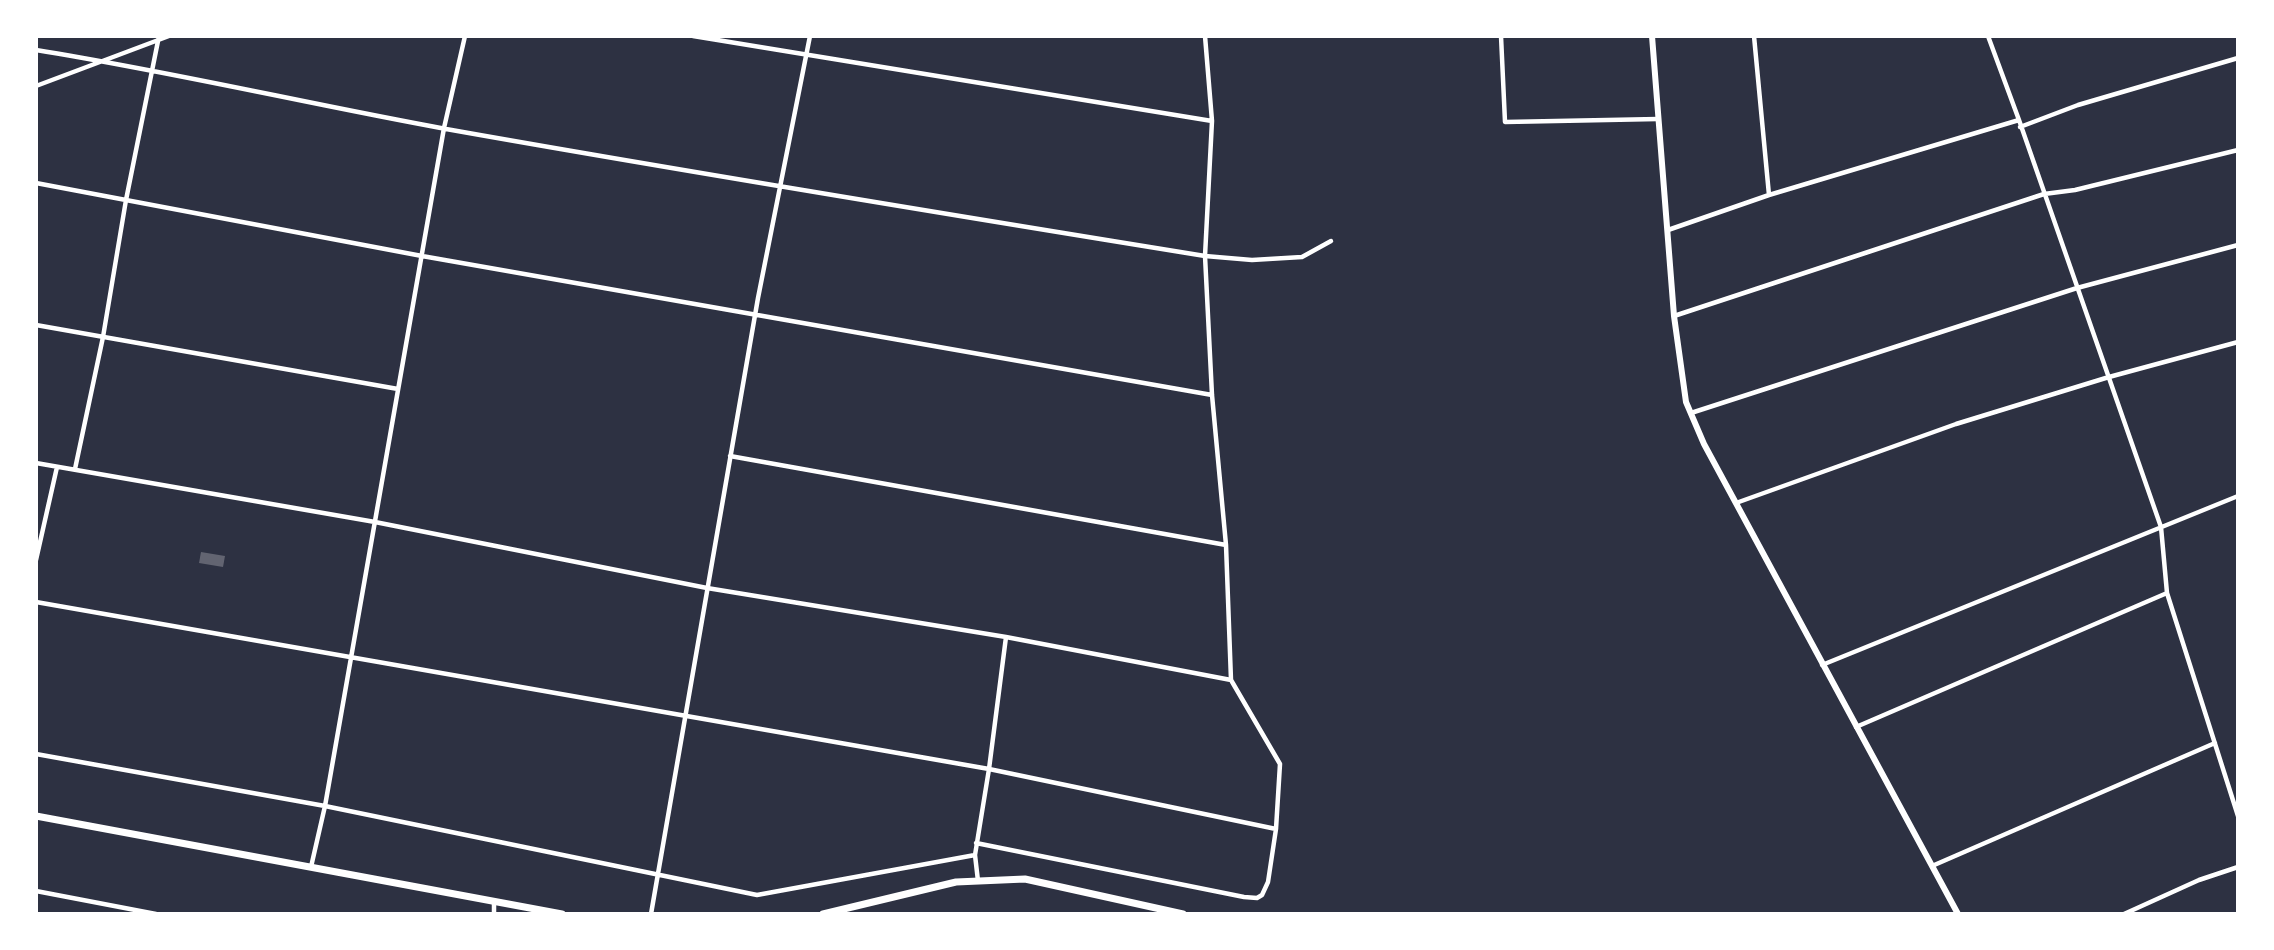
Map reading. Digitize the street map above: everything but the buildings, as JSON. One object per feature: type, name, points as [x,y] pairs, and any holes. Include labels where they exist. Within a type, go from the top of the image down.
[{"type":"main road","points":[[36,816],[562,914]]},
{"type":"main road","points":[[823,914],[956,882],[1025,879],[1183,914]]},
{"type":"street","points":[[36,86],[169,36]]},
{"type":"street","points":[[311,867],[325,806],[444,128],[465,36]]},
{"type":"street","points":[[693,36],[1212,121]]},
{"type":"street","points":[[651,914],[730,456],[779,187],[810,36]]},
{"type":"street","points":[[976,843],[1257,898],[1262,895],[1268,882],[1276,829],[1280,764],[1231,680],[1226,545],[1212,395],[1205,256],[1212,121],[1205,36]]},
{"type":"street","points":[[1501,36],[1505,122],[1658,119]]},
{"type":"street","points":[[1652,36],[1674,316],[1686,402],[1704,444],[1958,914]]},
{"type":"street","points":[[1754,36],[1769,195]]},
{"type":"street","points":[[1988,36],[2161,527],[2167,593],[2238,816]]},
{"type":"street","points":[[75,470],[103,337],[150,72],[159,38]]},
{"type":"street","points":[[36,50],[444,128],[779,187],[1205,256],[1252,260],[1302,257],[1331,241]]},
{"type":"street","points":[[2020,127],[2078,105],[2238,58]]},
{"type":"street","points":[[1668,230],[1769,195],[2019,120]]},
{"type":"street","points":[[1674,316],[2044,194],[2075,190],[2238,150]]},
{"type":"street","points":[[36,183],[422,256],[1212,395]]},
{"type":"street","points":[[1691,412],[2077,288],[2238,245]]},
{"type":"street","points":[[36,326],[398,389]]},
{"type":"street","points":[[1736,503],[1956,424],[2109,377],[2238,342]]},
{"type":"street","points":[[730,456],[1226,545]]},
{"type":"street","points":[[36,463],[375,522],[707,588],[1006,637],[1231,680]]},
{"type":"street","points":[[36,560],[57,467]]},
{"type":"street","points":[[1822,665],[2238,496]]},
{"type":"street","points":[[1856,728],[2167,593]]},
{"type":"street","points":[[36,602],[989,769],[1276,829]]},
{"type":"street","points":[[978,881],[976,843],[989,769],[1006,637]]},
{"type":"street","points":[[1932,866],[2215,743]]},
{"type":"street","points":[[36,754],[325,806],[757,896],[975,855]]},
{"type":"street","points":[[2124,914],[2199,880],[2238,867]]},
{"type":"street","points":[[36,891],[156,914]]},
{"type":"street","points":[[494,901],[494,914]]}]
